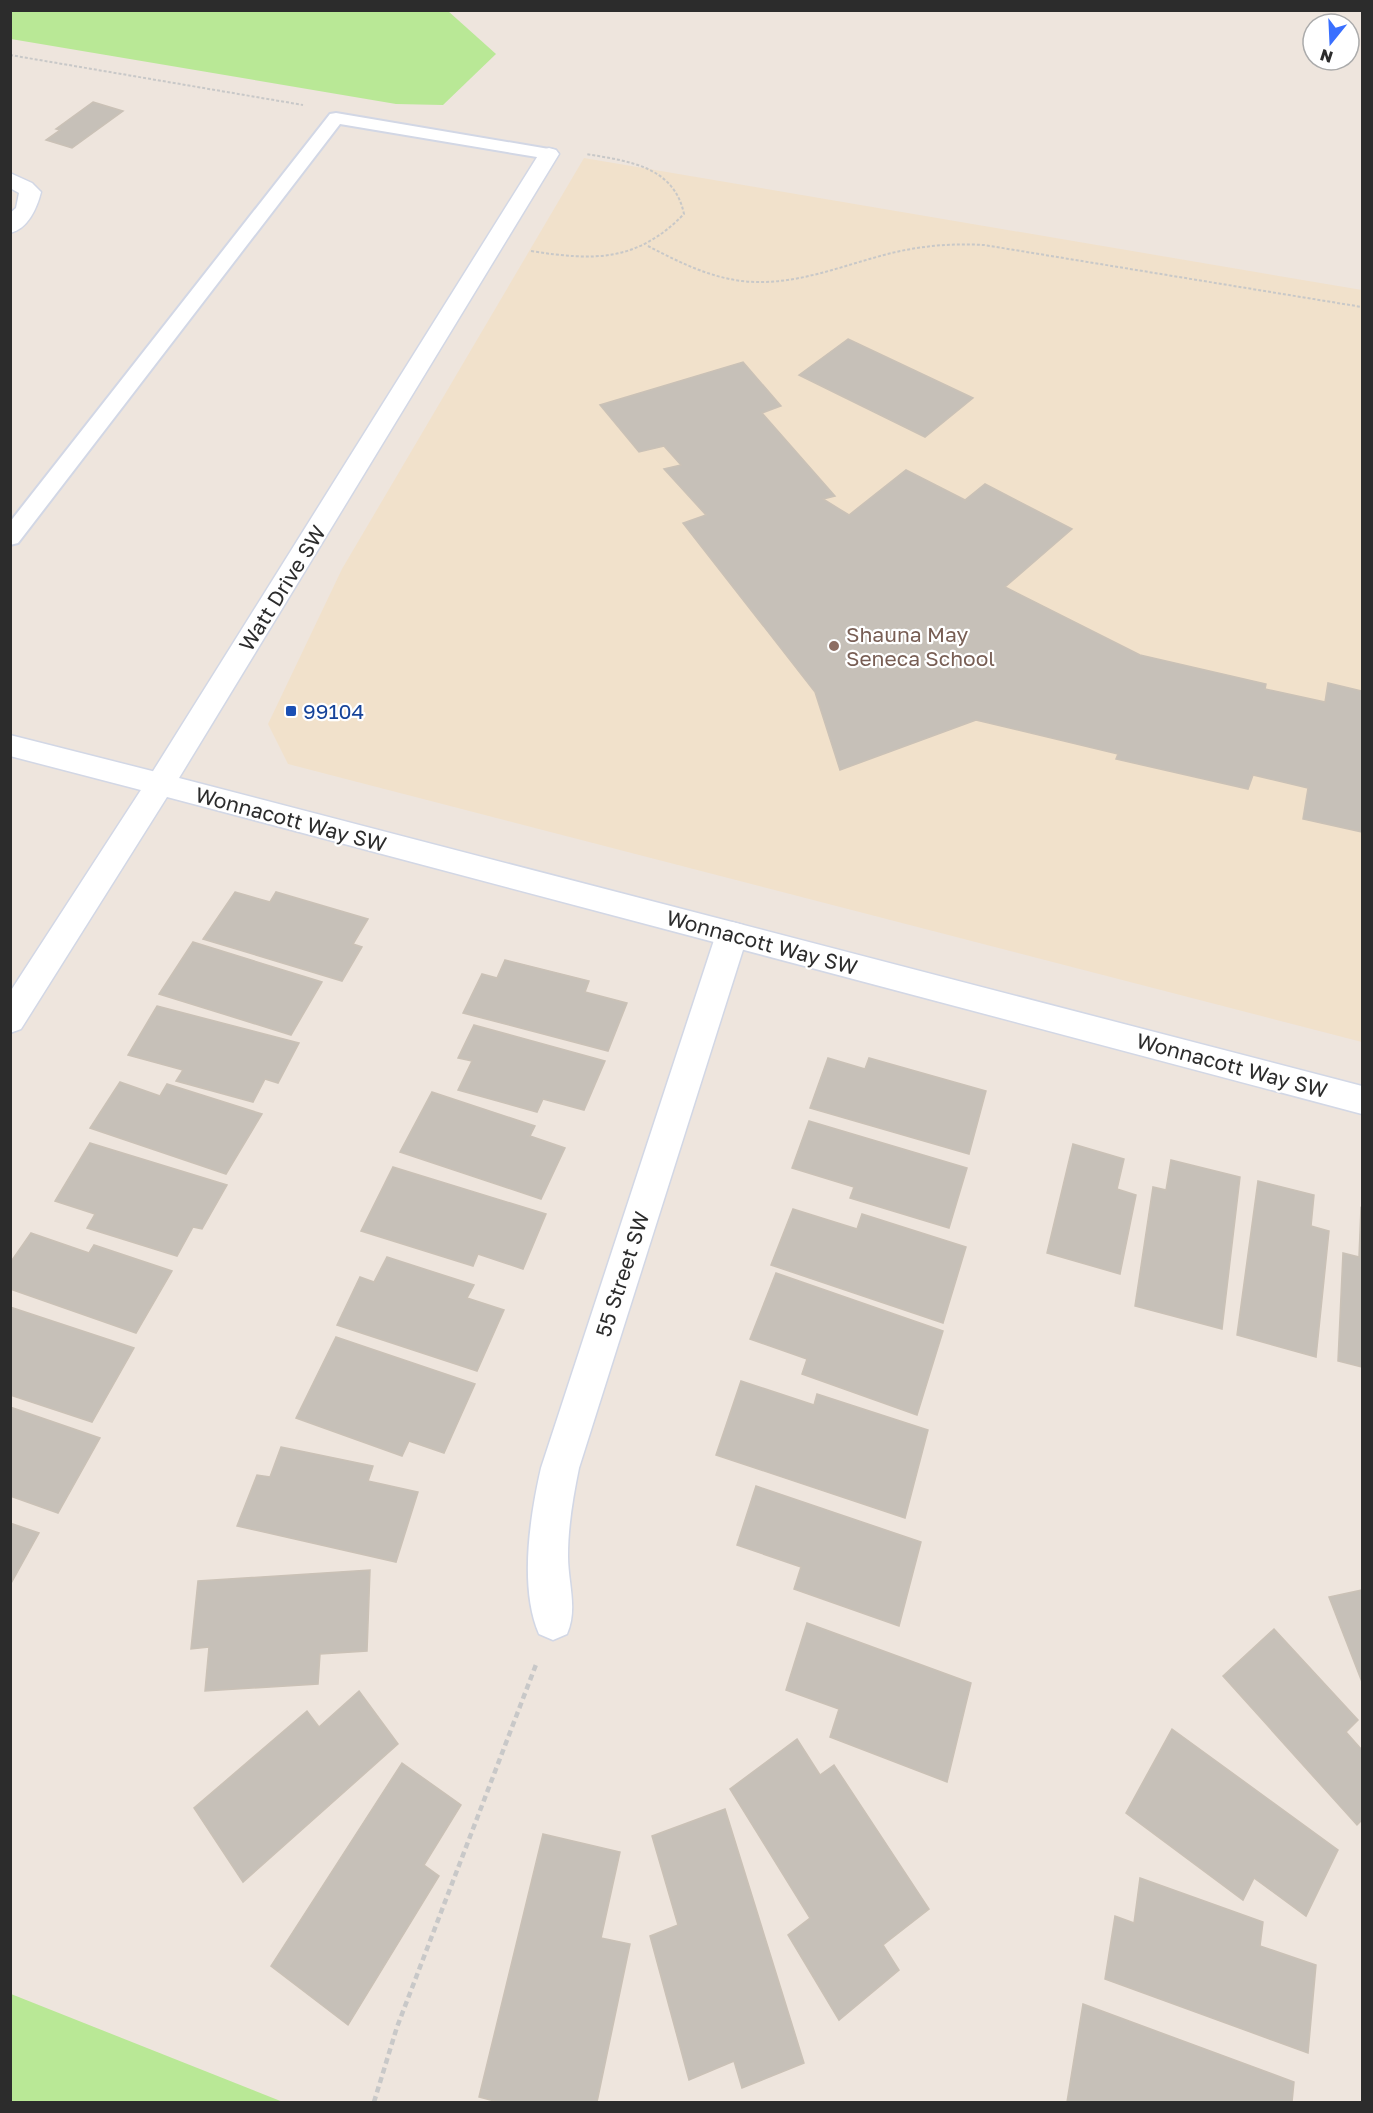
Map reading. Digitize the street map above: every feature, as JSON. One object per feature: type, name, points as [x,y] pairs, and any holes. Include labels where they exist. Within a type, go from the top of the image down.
[{"type":"street","name":"Watt Drive SW","points":[[10,1020],[160,784],[495,245],[549,154]]},
{"type":"street","points":[[10,179],[30,192],[27,209],[10,227]]},
{"type":"street","name":"Wonnacott Way SW","points":[[10,745],[1362,1100]]},
{"type":"street","name":"55 Street SW","points":[[553,1620],[548,1558],[551,1509],[560,1468],[732,934]]},
{"type":"lane","points":[[10,538],[336,118],[549,154]]},
{"type":"path","points":[[10,55],[313,106]]},
{"type":"path","points":[[495,245],[564,258],[585,259],[647,246],[661,238],[684,214],[684,203],[672,184],[652,172],[624,162],[586,154],[549,154]]},
{"type":"path","points":[[647,246],[688,267],[715,276],[753,282],[788,280],[831,271],[887,254],[930,246],[974,244],[1154,270],[1362,307]]},
{"type":"path","points":[[374,2103],[397,2027],[553,1620]]},
{"type":"shaded area","name":"Shauna May Seneca School","points":[[584,158],[1362,290],[1362,1042],[288,764],[268,724],[342,569]]},
{"type":"green space","points":[[10,11],[448,11],[496,54],[443,105],[396,104],[11,39]]},
{"type":"green space","points":[[11,1994],[283,2102],[11,2102]]},
{"type":"building","points":[[93,102],[123,111],[72,148],[46,140],[60,130],[56,129]]},
{"type":"building","points":[[848,339],[973,398],[925,437],[799,375]]},
{"type":"building","name":"Shauna May Seneca School","points":[[743,362],[781,406],[762,413],[835,496],[823,499],[849,515],[906,470],[965,500],[985,484],[1072,529],[1005,587],[1140,655],[1266,684],[1265,689],[1325,702],[1328,683],[1362,691],[1362,832],[1303,819],[1308,788],[1253,775],[1248,789],[1116,759],[1118,754],[976,720],[840,770],[815,692],[683,523],[706,515],[664,469],[681,465],[664,446],[639,452],[600,405]]},
{"type":"building","points":[[235,892],[270,902],[276,892],[368,919],[353,944],[362,947],[342,981],[203,939]]},
{"type":"building","points":[[193,942],[322,982],[291,1035],[159,994]]},
{"type":"building","points":[[505,960],[589,981],[585,992],[627,1003],[608,1051],[463,1013],[482,974],[497,978]]},
{"type":"building","points":[[157,1006],[299,1043],[278,1083],[265,1079],[253,1102],[176,1081],[183,1070],[128,1055]]},
{"type":"building","points":[[474,1025],[605,1061],[584,1110],[543,1099],[537,1112],[458,1090],[472,1061],[458,1058]]},
{"type":"building","points":[[828,1058],[865,1069],[869,1058],[986,1091],[969,1154],[810,1108]]},
{"type":"building","points":[[120,1082],[160,1096],[167,1084],[262,1114],[226,1174],[90,1128]]},
{"type":"building","points":[[432,1092],[535,1126],[530,1136],[565,1148],[541,1199],[400,1152]]},
{"type":"building","points":[[809,1121],[967,1168],[949,1228],[850,1198],[854,1187],[792,1168]]},
{"type":"building","points":[[90,1143],[227,1185],[202,1229],[193,1227],[177,1256],[87,1228],[95,1214],[55,1201]]},
{"type":"building","points":[[1073,1144],[1124,1159],[1117,1189],[1136,1195],[1120,1274],[1047,1253]]},
{"type":"building","points":[[1171,1160],[1240,1177],[1222,1329],[1135,1306],[1153,1187],[1166,1190]]},
{"type":"building","points":[[393,1167],[546,1214],[523,1269],[478,1254],[473,1266],[361,1231]]},
{"type":"building","points":[[1258,1181],[1314,1195],[1311,1226],[1329,1231],[1316,1357],[1237,1335]]},
{"type":"building","points":[[1361,1208],[1362,1367],[1338,1361],[1343,1253],[1359,1257]]},
{"type":"building","points":[[793,1209],[857,1229],[862,1214],[966,1247],[943,1323],[771,1265]]},
{"type":"building","points":[[31,1233],[89,1253],[94,1245],[172,1271],[136,1333],[10,1289],[10,1263]]},
{"type":"building","points":[[387,1257],[474,1285],[467,1298],[504,1310],[477,1371],[337,1325],[360,1277],[374,1282]]},
{"type":"building","points":[[776,1273],[943,1331],[917,1415],[802,1374],[807,1359],[750,1339]]},
{"type":"building","points":[[10,1307],[134,1348],[92,1422],[10,1395]]},
{"type":"building","points":[[336,1337],[475,1384],[444,1453],[409,1441],[402,1456],[296,1418]]},
{"type":"building","points":[[741,1381],[814,1405],[817,1394],[928,1430],[905,1518],[716,1455]]},
{"type":"building","points":[[10,1407],[100,1438],[58,1513],[10,1496]]},
{"type":"building","points":[[281,1447],[373,1466],[368,1481],[418,1492],[396,1562],[237,1526],[257,1475],[270,1477]]},
{"type":"building","points":[[756,1486],[921,1542],[899,1626],[794,1589],[801,1567],[737,1545]]},
{"type":"building","points":[[10,1523],[39,1533],[10,1585]]},
{"type":"building","points":[[370,1570],[367,1651],[320,1654],[318,1684],[205,1691],[209,1647],[191,1649],[198,1581]]},
{"type":"building","points":[[1362,1590],[1362,1682],[1329,1597]]},
{"type":"building","points":[[807,1623],[971,1683],[947,1782],[830,1737],[839,1709],[786,1690]]},
{"type":"building","points":[[1274,1629],[1358,1720],[1346,1732],[1362,1750],[1362,1820],[1357,1825],[1223,1676]]},
{"type":"building","points":[[359,1691],[398,1744],[243,1882],[194,1808],[307,1711],[319,1727]]},
{"type":"building","points":[[1172,1729],[1338,1850],[1306,1916],[1254,1878],[1243,1900],[1126,1813]]},
{"type":"building","points":[[797,1739],[820,1775],[834,1765],[929,1909],[883,1945],[899,1970],[839,2020],[788,1935],[810,1918],[730,1789]]},
{"type":"building","points":[[402,1763],[461,1805],[424,1865],[439,1876],[348,2025],[271,1966]]},
{"type":"building","points":[[725,1809],[804,2063],[742,2088],[734,2061],[689,2080],[650,1936],[678,1925],[652,1836]]},
{"type":"building","points":[[543,1834],[620,1852],[601,1938],[630,1944],[597,2102],[498,2102],[479,2097]]},
{"type":"building","points":[[1140,1878],[1263,1922],[1260,1946],[1316,1965],[1308,2053],[1105,1979],[1115,1916],[1134,1923]]},
{"type":"building","points":[[1083,2004],[1294,2082],[1292,2102],[1067,2102]]},
{"type":"place","name":"Shauna May Seneca School","points":[[834,646]]},
{"type":"place","name":"99104","points":[[291,711]]}]
